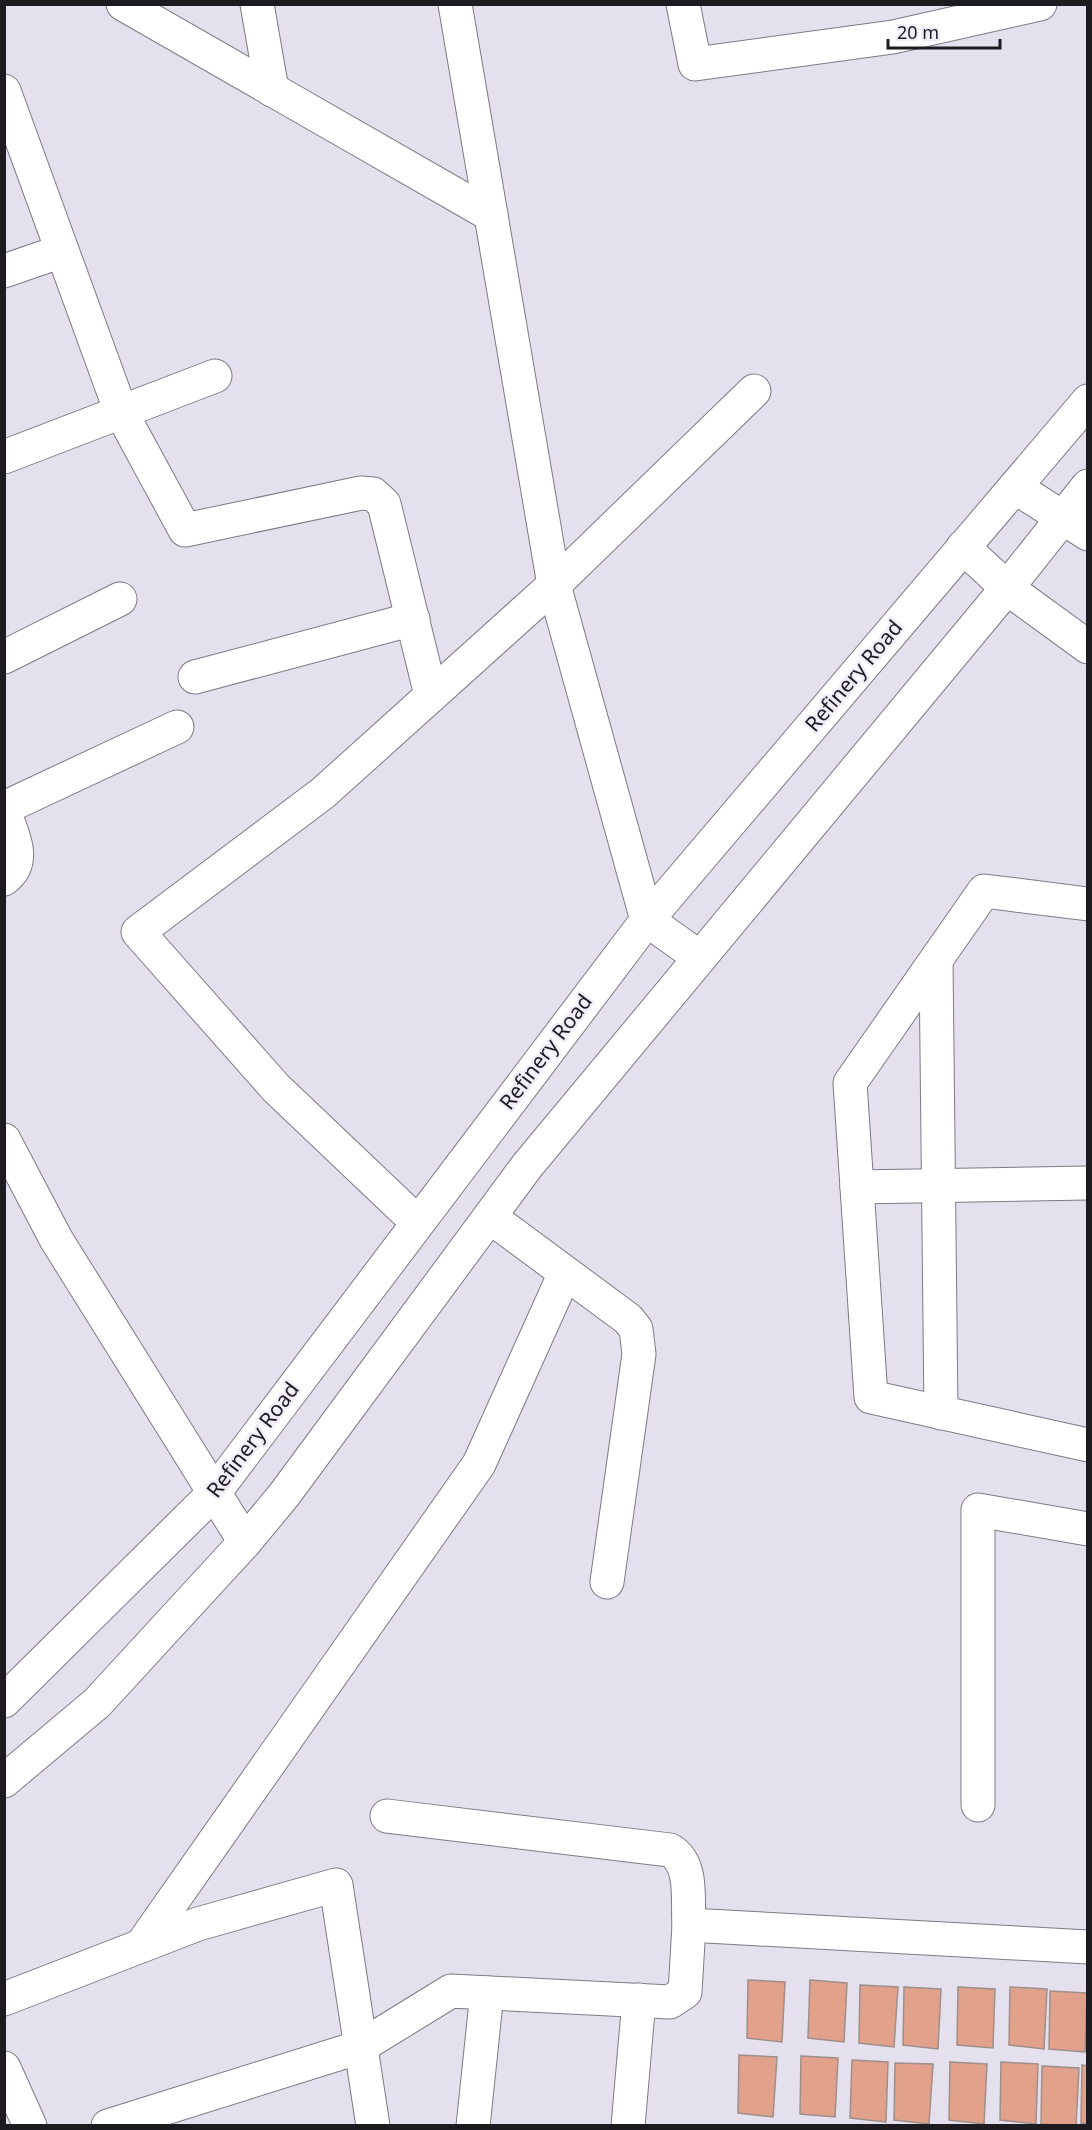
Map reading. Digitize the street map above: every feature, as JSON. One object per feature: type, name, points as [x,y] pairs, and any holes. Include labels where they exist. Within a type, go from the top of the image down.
[{"type":"street","points":[[123,4],[491,215]]},
{"type":"street","points":[[256,4],[272,90]]},
{"type":"street","points":[[455,4],[554,585],[647,920],[699,957]]},
{"type":"street","points":[[683,4],[695,64],[893,37],[1040,4]]},
{"type":"street","points":[[4,91],[121,412],[185,530],[362,493],[373,494],[384,504],[431,695]]},
{"type":"street","points":[[4,271],[62,251]]},
{"type":"street","points":[[4,457],[215,376]]},
{"type":"street","points":[[417,1222],[276,1088],[138,932],[323,793],[554,585],[754,392]]},
{"type":"street","name":"Refinery Road","points":[[4,1701],[214,1493],[647,920],[1088,401]]},
{"type":"street","points":[[4,1781],[98,1703],[245,1542],[284,1495],[527,1166],[1007,588],[1074,526],[1088,486]]},
{"type":"street","points":[[1015,487],[1074,526]]},
{"type":"street","points":[[963,547],[1007,588],[1088,647]]},
{"type":"street","points":[[4,657],[120,599]]},
{"type":"street","points":[[195,677],[412,619]]},
{"type":"street","points":[[4,879],[16,866],[18,854],[4,809],[177,727]]},
{"type":"street","points":[[1088,904],[984,891],[850,1083],[872,1397],[1088,1445]]},
{"type":"street","points":[[936,960],[941,1413]]},
{"type":"street","points":[[9,1160],[245,1542]]},
{"type":"street","points":[[857,1187],[1088,1183]]},
{"type":"street","points":[[490,1216],[628,1319],[636,1329],[639,1354],[607,1582]]},
{"type":"street","points":[[141,1946],[478,1464],[565,1273]]},
{"type":"street","points":[[978,1805],[978,1510],[1088,1529]]},
{"type":"street","points":[[108,2126],[360,2047],[451,1991],[670,2002],[685,1992],[689,1925],[686,1871],[684,1861],[670,1850],[387,1816]]},
{"type":"street","points":[[4,1999],[198,1924],[336,1885],[373,2126]]},
{"type":"street","points":[[689,1925],[1088,1947]]},
{"type":"street","points":[[473,2126],[487,1993]]},
{"type":"street","points":[[628,2126],[639,2000]]},
{"type":"street","points":[[4,2068],[30,2126]]},
{"type":"building","points":[[748,1980],[785,1982],[782,2042],[747,2038]]},
{"type":"building","points":[[810,1980],[847,1983],[844,2042],[808,2038]]},
{"type":"building","points":[[860,1985],[898,1987],[894,2047],[859,2043]]},
{"type":"building","points":[[904,1987],[941,1989],[938,2049],[903,2045]]},
{"type":"building","points":[[958,1987],[995,1989],[993,2048],[957,2045]]},
{"type":"building","points":[[1010,1987],[1047,1989],[1044,2049],[1009,2045]]},
{"type":"building","points":[[1050,1991],[1087,1993],[1085,2052],[1049,2049]]},
{"type":"building","points":[[739,2055],[777,2057],[773,2117],[738,2113]]},
{"type":"building","points":[[801,2056],[838,2058],[835,2117],[800,2114]]},
{"type":"building","points":[[852,2060],[888,2062],[886,2122],[850,2118]]},
{"type":"building","points":[[950,2062],[987,2064],[984,2124],[949,2120]]},
{"type":"building","points":[[1001,2062],[1038,2064],[1036,2124],[1000,2120]]},
{"type":"building","points":[[895,2063],[933,2064],[929,2124],[894,2120]]},
{"type":"building","points":[[1082,2065],[1088,2066],[1088,2124],[1081,2123]]},
{"type":"building","points":[[1042,2066],[1079,2068],[1076,2126],[1041,2124]]}]
